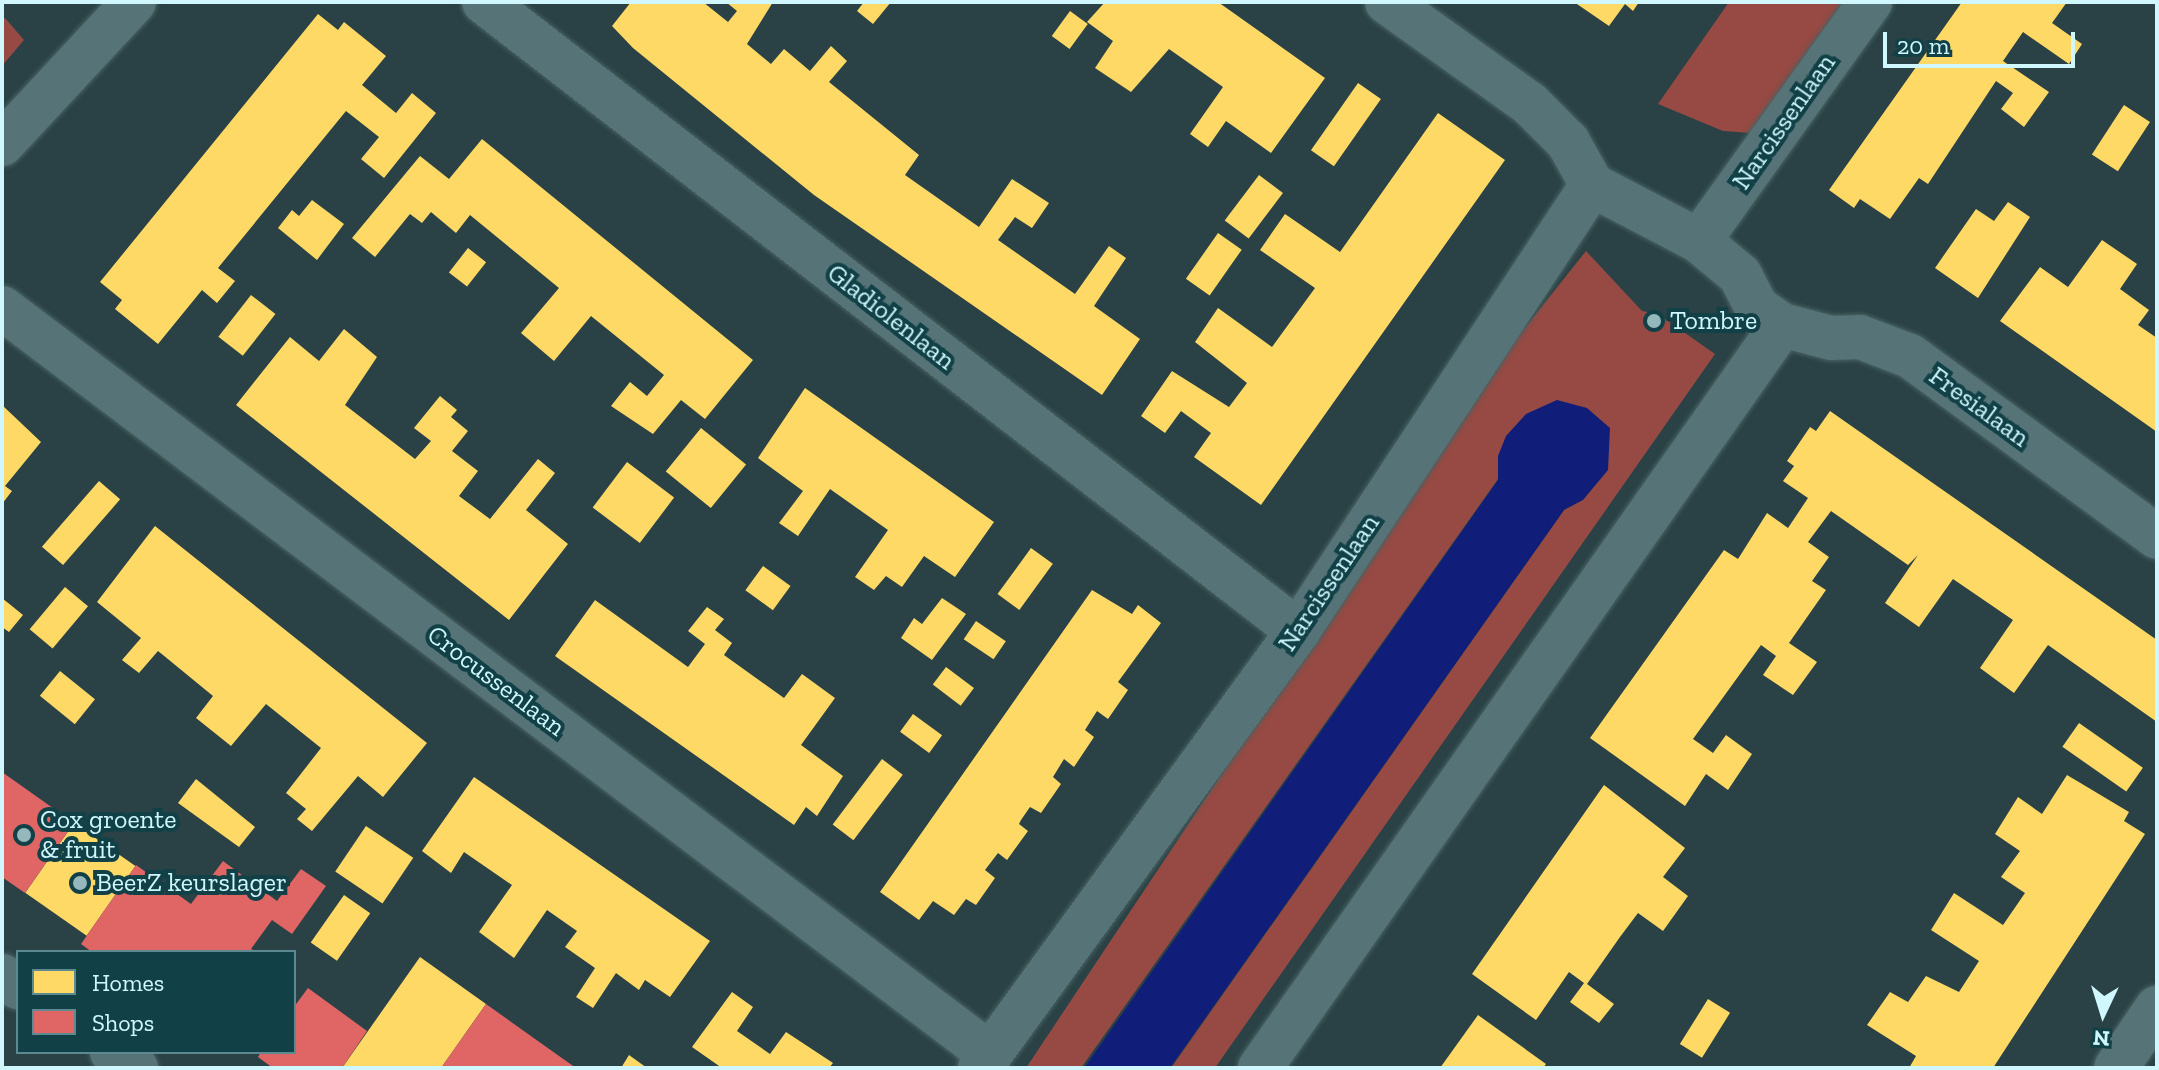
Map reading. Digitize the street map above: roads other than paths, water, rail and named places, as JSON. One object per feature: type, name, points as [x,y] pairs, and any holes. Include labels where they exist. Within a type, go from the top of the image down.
[{"type":"street","points":[[2,144],[134,2]]},
{"type":"street","name":"Gladiolenlaan","points":[[484,2],[1298,631]]},
{"type":"street","points":[[1260,1068],[1782,325],[1756,307],[1740,275],[1699,241],[1592,185],[1568,142],[1530,104],[1387,2]]},
{"type":"street","name":"Narcissenlaan","points":[[1699,241],[1870,2]]},
{"type":"street","name":"Narcissenlaan","points":[[985,1061],[1298,631],[1592,185]]},
{"type":"street","name":"Crocussenlaan","points":[[2,308],[985,1061]]},
{"type":"street","name":"Fresialaan","points":[[1782,325],[1831,338],[1878,341],[1910,356],[2157,537]]},
{"type":"street","points":[[2116,1068],[2157,1008]]},
{"type":"street","points":[[115,1054],[136,1068]]},
{"type":"place","name":"Tombre","points":[[1654,321]]},
{"type":"place","name":"Cox groente & fruit","points":[[24,835]]},
{"type":"place","name":"BeerZ keurslager","points":[[80,883]]}]
